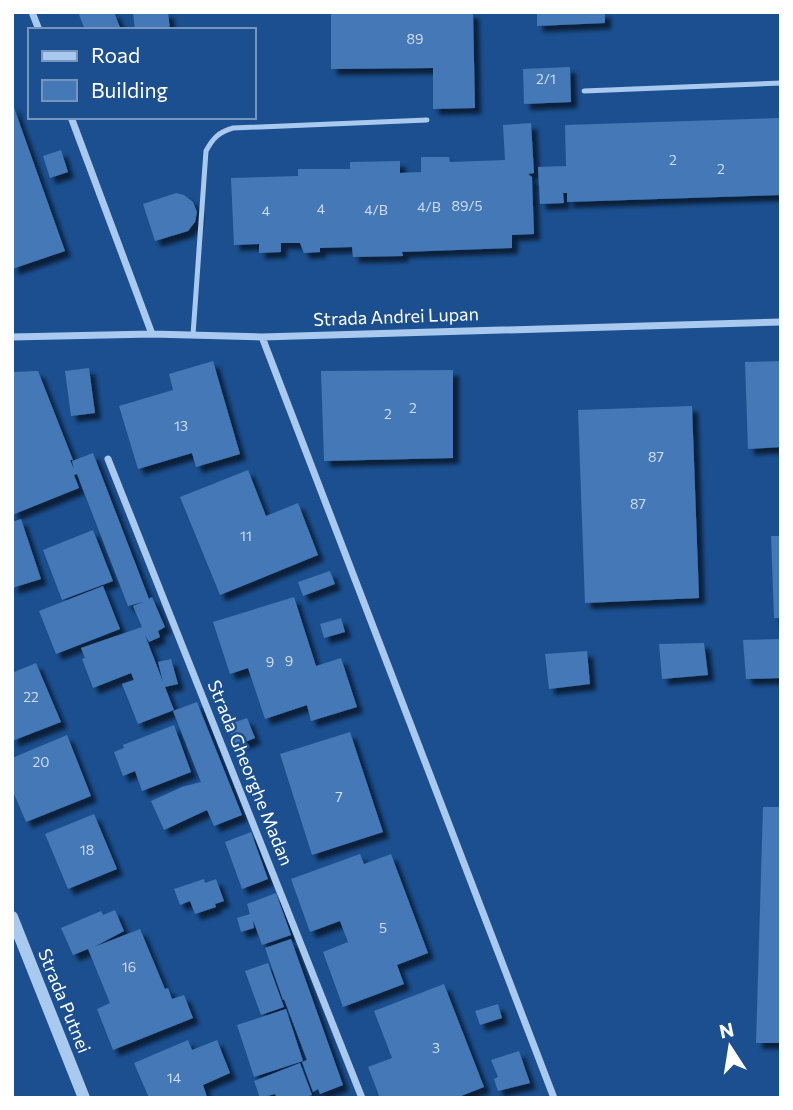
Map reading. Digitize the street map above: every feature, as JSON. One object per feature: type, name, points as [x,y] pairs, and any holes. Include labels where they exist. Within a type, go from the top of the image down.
[{"type":"street","points":[[72,119],[152,334]]},
{"type":"street","name":"Strada Andrei Lupan","points":[[12,337],[152,334],[262,337],[781,322]]},
{"type":"street","points":[[262,337],[554,1098]]},
{"type":"street","name":"Strada Gheorghe Madan","points":[[108,459],[362,1098]]},
{"type":"street","name":"Strada Putnei","points":[[12,917],[84,1098]]},
{"type":"lane","points":[[584,91],[781,83]]},
{"type":"lane","points":[[193,335],[206,151],[211,140],[220,132],[233,128],[427,120]]},
{"type":"building","points":[[78,12],[114,12],[120,28],[84,28]]},
{"type":"building","points":[[133,12],[168,12],[170,28],[135,28]]},
{"type":"building","points":[[331,12],[473,12],[475,108],[433,109],[433,68],[331,69]]},
{"type":"building","points":[[537,12],[605,12],[605,23],[537,26]]},
{"type":"building","points":[[570,67],[571,102],[524,104],[523,69]]},
{"type":"building","points":[[12,102],[65,251],[12,269]]},
{"type":"building","points":[[781,118],[781,195],[567,202],[567,193],[563,193],[564,203],[540,204],[538,167],[566,166],[565,125]]},
{"type":"building","points":[[531,123],[534,173],[528,174],[532,177],[534,234],[512,235],[512,248],[402,252],[403,256],[353,257],[352,247],[320,248],[320,252],[304,253],[300,243],[281,243],[281,252],[259,253],[259,244],[234,245],[231,178],[298,176],[298,169],[350,169],[350,162],[400,161],[400,173],[421,172],[421,157],[449,157],[450,162],[505,160],[503,125]]},
{"type":"building","points":[[61,150],[68,172],[50,178],[43,156]]},
{"type":"building","points":[[176,193],[193,202],[197,212],[195,222],[188,231],[155,241],[143,204]]},
{"type":"building","points":[[213,361],[240,454],[196,467],[192,453],[138,469],[119,406],[173,390],[169,374]]},
{"type":"building","points":[[781,361],[781,447],[748,449],[745,362]]},
{"type":"building","points":[[89,368],[95,413],[71,416],[65,371]]},
{"type":"building","points":[[453,370],[453,458],[324,461],[321,371]]},
{"type":"building","points":[[38,371],[73,460],[70,460],[74,469],[72,461],[93,453],[149,599],[152,597],[165,627],[158,631],[160,637],[149,642],[145,635],[163,682],[158,662],[171,659],[178,684],[165,687],[174,710],[138,724],[122,684],[134,680],[131,673],[93,688],[82,659],[85,658],[81,648],[142,627],[133,606],[143,602],[128,606],[77,474],[74,475],[79,488],[12,515],[12,372]]},
{"type":"building","points":[[692,406],[699,598],[585,603],[578,410]]},
{"type":"building","points":[[248,470],[266,516],[298,503],[318,555],[220,595],[180,497]]},
{"type":"building","points":[[21,519],[41,579],[12,588],[12,522]]},
{"type":"building","points":[[93,530],[113,581],[62,600],[43,550]]},
{"type":"building","points":[[771,536],[781,536],[781,618],[774,618]]},
{"type":"building","points":[[330,571],[335,584],[303,596],[298,582]]},
{"type":"building","points":[[103,586],[120,629],[56,654],[39,611]]},
{"type":"building","points":[[294,597],[316,666],[341,658],[357,707],[311,721],[307,705],[265,719],[248,668],[230,674],[213,622]]},
{"type":"building","points":[[341,618],[345,632],[324,638],[320,624]]},
{"type":"building","points":[[781,639],[781,678],[746,679],[743,640]]},
{"type":"building","points":[[704,643],[708,675],[662,679],[659,644]]},
{"type":"building","points":[[587,651],[590,684],[549,689],[545,654]]},
{"type":"building","points":[[36,663],[61,722],[12,741],[12,673]]},
{"type":"building","points":[[197,702],[242,815],[214,826],[207,810],[164,830],[151,801],[201,782],[173,711]]},
{"type":"building","points":[[247,718],[255,738],[235,746],[227,725]]},
{"type":"building","points":[[174,725],[191,772],[142,791],[135,771],[123,776],[114,752],[124,748],[123,745]]},
{"type":"building","points":[[350,732],[383,832],[312,855],[280,754]]},
{"type":"building","points":[[67,735],[91,796],[26,822],[12,789],[12,758]]},
{"type":"building","points":[[763,807],[781,807],[781,1043],[756,1043]]},
{"type":"building","points":[[94,814],[117,869],[68,889],[45,834]]},
{"type":"building","points":[[251,832],[268,879],[242,889],[225,842]]},
{"type":"building","points":[[360,854],[364,864],[391,854],[428,953],[397,965],[404,984],[343,1007],[323,952],[348,942],[340,921],[310,932],[291,879]]},
{"type":"building","points":[[204,879],[205,883],[216,879],[224,901],[215,904],[216,907],[195,914],[190,901],[180,905],[174,889]]},
{"type":"building","points":[[276,893],[291,935],[262,945],[253,920],[254,928],[241,932],[237,918],[250,914],[247,904]]},
{"type":"building","points":[[115,910],[124,931],[94,947],[140,929],[165,989],[168,988],[172,999],[184,995],[193,1018],[113,1050],[97,1009],[110,1003],[88,949],[73,955],[61,928],[101,911],[103,915]]},
{"type":"building","points":[[291,939],[343,1085],[320,1094],[318,1089],[313,1092],[302,1062],[307,1060],[265,948]]},
{"type":"building","points":[[268,963],[284,1007],[261,1015],[245,971]]},
{"type":"building","points":[[444,984],[484,1087],[456,1098],[380,1098],[368,1067],[392,1058],[374,1011]]},
{"type":"building","points":[[498,1004],[502,1018],[480,1025],[475,1011]]},
{"type":"building","points":[[286,1009],[303,1061],[254,1077],[237,1025]]},
{"type":"building","points":[[188,1040],[192,1050],[217,1040],[230,1073],[203,1085],[207,1097],[205,1098],[149,1098],[134,1063]]},
{"type":"building","points":[[519,1051],[530,1083],[498,1091],[494,1079],[498,1077],[491,1060]]},
{"type":"building","points":[[300,1063],[312,1095],[303,1098],[277,1098],[275,1094],[260,1098],[254,1081]]}]
